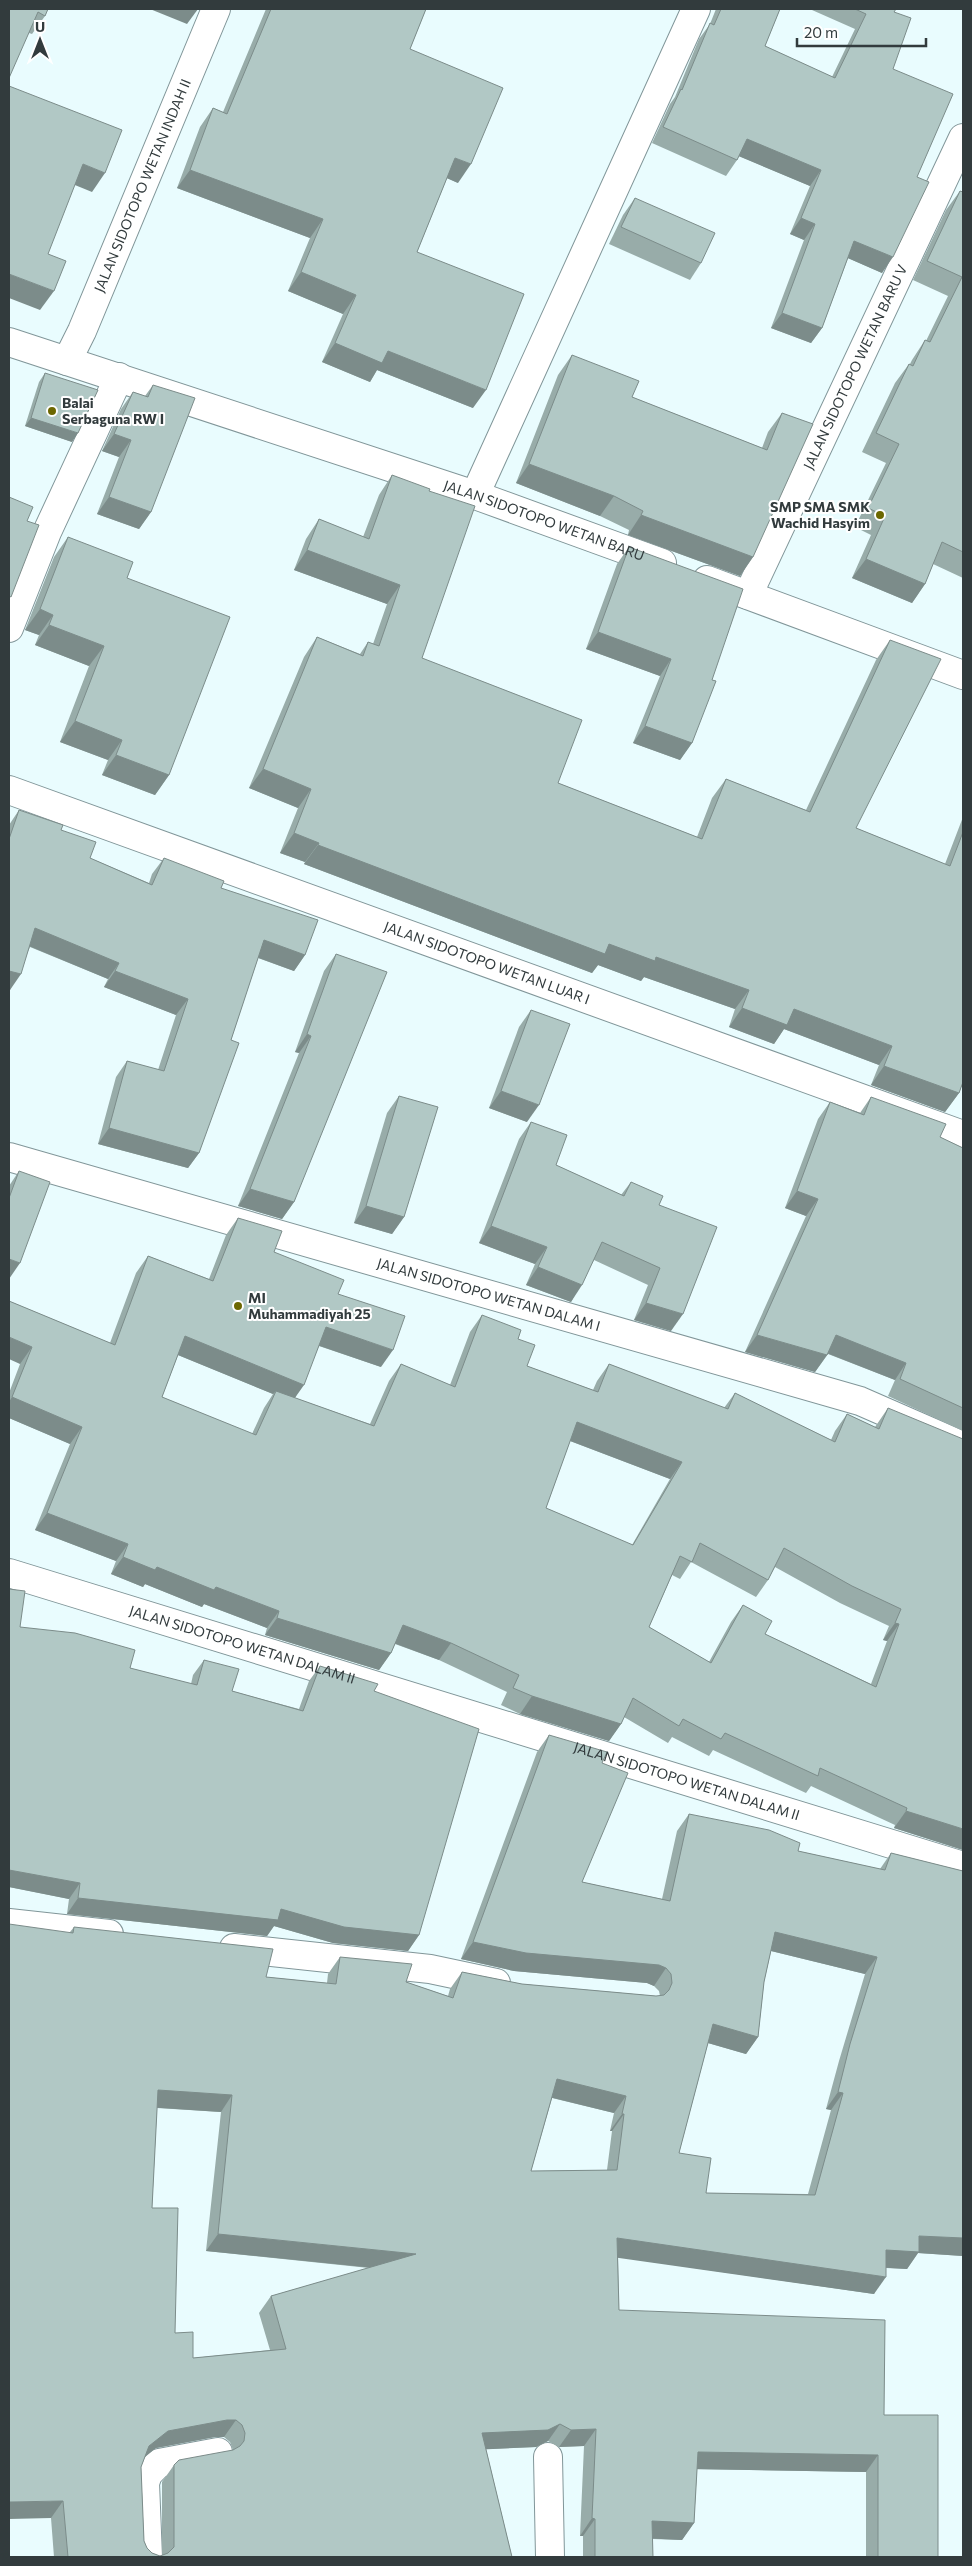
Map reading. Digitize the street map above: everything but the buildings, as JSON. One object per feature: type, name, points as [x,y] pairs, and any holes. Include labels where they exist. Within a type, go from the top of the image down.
[{"type":"street","name":"JALAN SIDOTOPO WETAN INDAH II","points":[[67,361],[82,330],[216,9]]},
{"type":"street","points":[[475,495],[696,9]]},
{"type":"street","name":"JALAN SIDOTOPO WETAN BARU V","points":[[748,595],[963,138]]},
{"type":"street","name":"JALAN SIDOTOPO WETAN BARU","points":[[9,342],[475,495],[963,675]]},
{"type":"street","points":[[9,628],[47,532],[119,377]]},
{"type":"street","name":"JALAN SIDOTOPO WETAN LUAR I","points":[[9,790],[963,1135]]},
{"type":"street","name":"JALAN SIDOTOPO WETAN DALAM I","points":[[9,1157],[860,1401],[963,1446]]},
{"type":"street","name":"JALAN SIDOTOPO WETAN DALAM II","points":[[9,1573],[963,1866]]},
{"type":"street","points":[[9,1924],[136,1937]]},
{"type":"street","points":[[205,1945],[430,1969],[522,1987]]},
{"type":"street","points":[[148,2557],[145,2483],[148,2474],[159,2463],[218,2452]]},
{"type":"street","points":[[548,2457],[550,2557]]},
{"type":"place","name":"Balai Serbaguna RW I","points":[[52,411]]},
{"type":"place","name":"SMP SMA SMK Wachid Hasyim","points":[[880,515]]},
{"type":"place","name":"MI Muhammadiyah 25","points":[[238,1306]]}]
